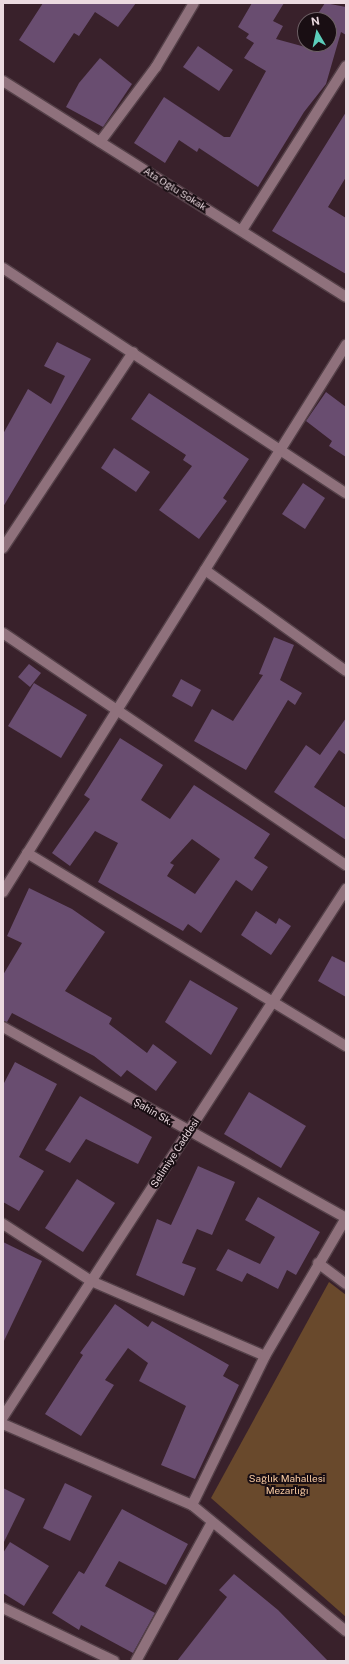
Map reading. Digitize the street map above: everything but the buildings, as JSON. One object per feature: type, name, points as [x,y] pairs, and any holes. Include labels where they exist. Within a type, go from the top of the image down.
[{"type":"street","points":[[100,142],[156,67],[194,3]]},
{"type":"street","points":[[242,230],[346,66]]},
{"type":"street","name":"Ata Oğlu Sokak","points":[[3,81],[242,230],[346,297]]},
{"type":"street","points":[[3,268],[346,492]]},
{"type":"street","points":[[3,892],[346,345]]},
{"type":"street","points":[[3,548],[133,352]]},
{"type":"street","points":[[205,570],[346,671]]},
{"type":"street","points":[[3,633],[346,865]]},
{"type":"street","points":[[27,854],[272,1003],[346,1046]]},
{"type":"street","name":"Selimiye Caddesi","points":[[3,1417],[346,889]]},
{"type":"street","name":"Şahin Sk.","points":[[3,1027],[188,1132],[346,1218]]},
{"type":"street","points":[[192,1505],[265,1356],[318,1263],[346,1218]]},
{"type":"street","points":[[3,1224],[91,1281],[265,1356]]},
{"type":"street","points":[[318,1263],[346,1284]]},
{"type":"street","points":[[3,1424],[192,1505],[346,1631]]},
{"type":"street","points":[[136,1661],[212,1522]]},
{"type":"street","points":[[3,1608],[114,1661]]},
{"type":"green space","name":"Sağlık Mahallesi Mezarlığı","points":[[329,1282],[346,1295],[346,1617],[211,1498]]}]
